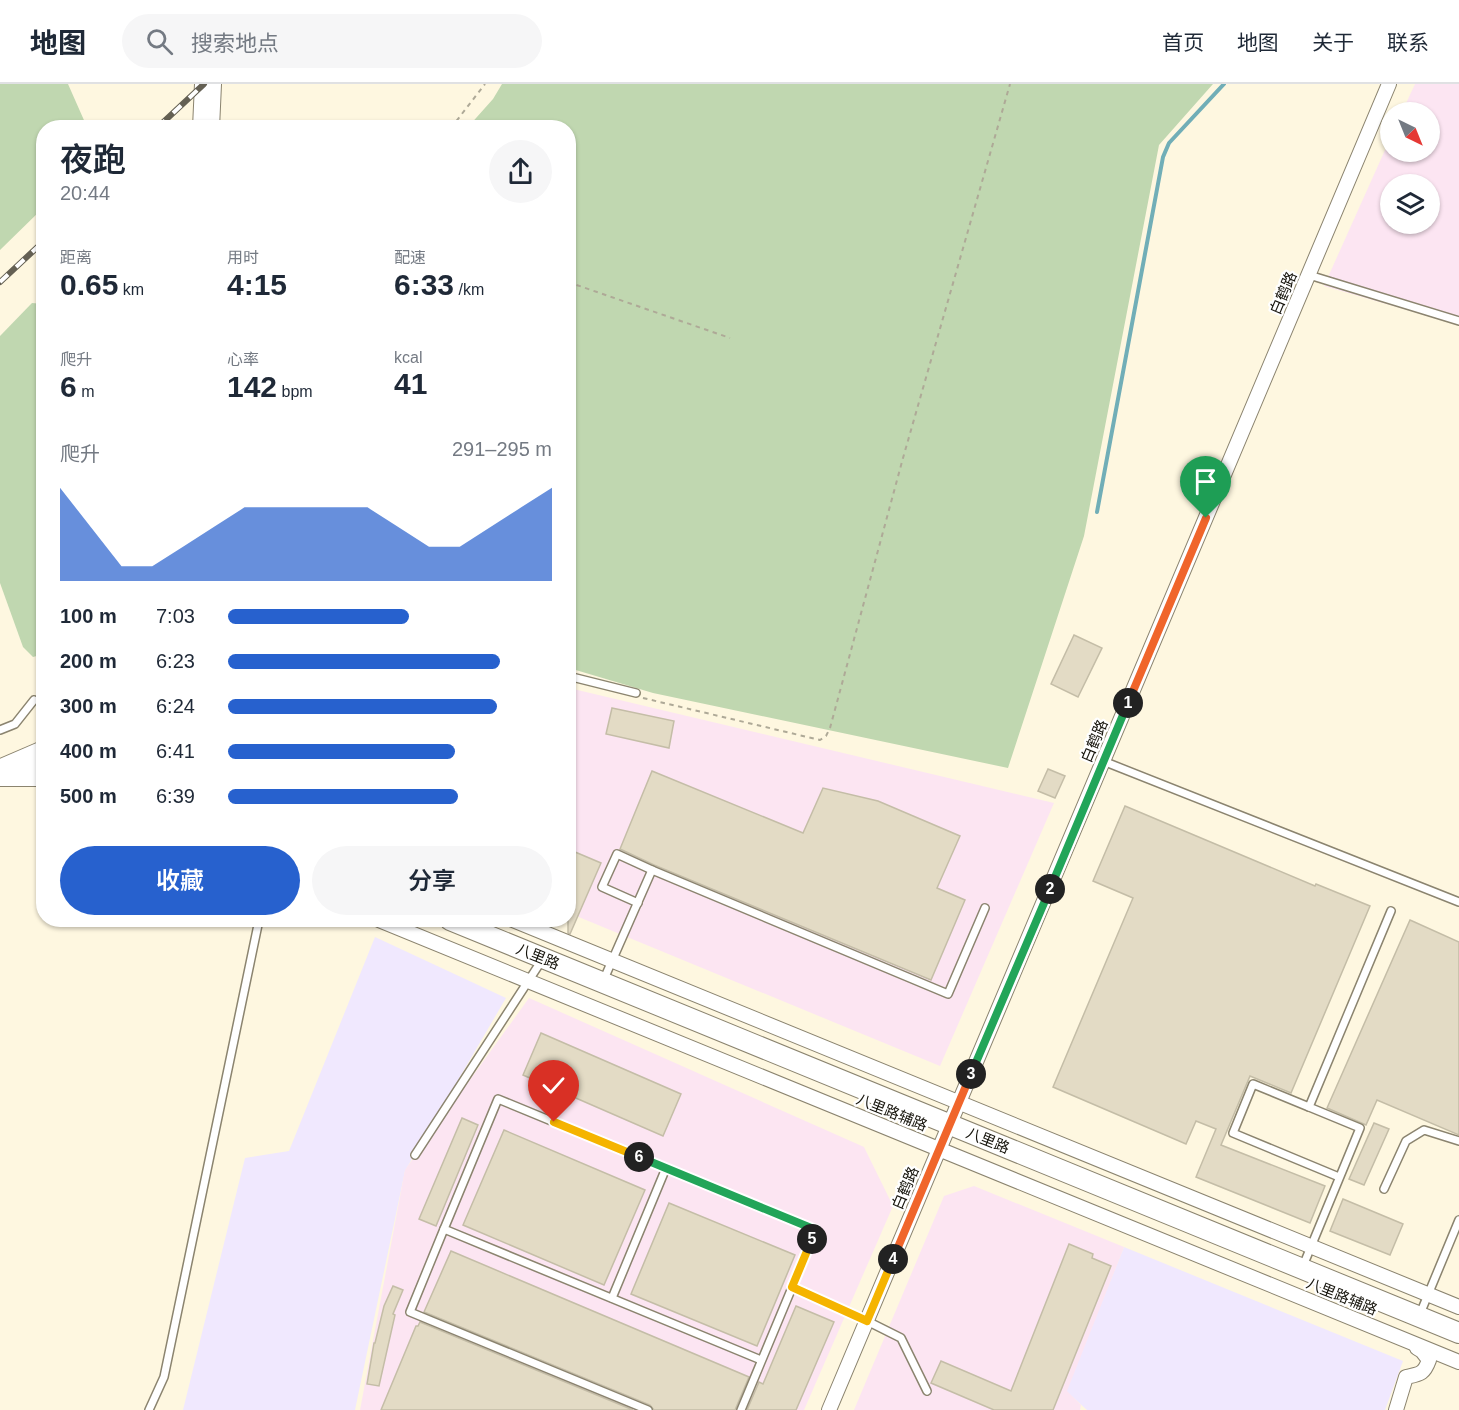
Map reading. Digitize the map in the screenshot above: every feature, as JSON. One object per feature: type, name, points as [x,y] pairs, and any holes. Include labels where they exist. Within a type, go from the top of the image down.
[{"type":"highway","points":[[206,120],[208,84]]},
{"type":"highway","points":[[0,774],[36,758]]},
{"type":"main road","points":[[0,774],[36,776]]},
{"type":"main road","name":"八里路","points":[[488,927],[543,958],[1399,1308],[1457,1328]]},
{"type":"street","name":"白鹤路","points":[[829,1410],[1389,84]]},
{"type":"street","name":"八里路辅路","points":[[396,927],[1459,1362]]},
{"type":"street","points":[[530,927],[1459,1307]]},
{"type":"street","points":[[1396,1410],[1406,1377],[1419,1374],[1426,1369],[1429,1360],[1422,1351],[1388,1333],[1399,1308]]},
{"type":"lane","points":[[1308,275],[1459,321]]},
{"type":"lane","points":[[576,678],[636,693]]},
{"type":"lane","points":[[0,730],[15,724],[34,700]]},
{"type":"lane","points":[[1103,761],[1459,902]]},
{"type":"lane","points":[[638,903],[602,887],[617,854],[948,994],[985,908]]},
{"type":"lane","points":[[603,982],[652,870]]},
{"type":"lane","points":[[1309,1107],[1391,910]]},
{"type":"lane","points":[[149,1410],[164,1377],[258,927]]},
{"type":"lane","points":[[415,1155],[543,958]]},
{"type":"lane","points":[[1302,1268],[1340,1177],[1360,1128],[1253,1084],[1233,1133],[1340,1177]]},
{"type":"lane","points":[[648,1410],[410,1312],[498,1099],[816,1230],[741,1410]]},
{"type":"lane","points":[[1384,1189],[1406,1141],[1424,1130],[1459,1142]]},
{"type":"lane","points":[[612,1299],[666,1168]]},
{"type":"lane","points":[[1419,1316],[1459,1220]]},
{"type":"lane","points":[[444,1229],[761,1360]]},
{"type":"lane","points":[[792,1287],[901,1338],[927,1391]]},
{"type":"path","points":[[457,120],[485,84]]},
{"type":"path","points":[[636,693],[645,700],[820,740],[826,736],[1010,84]]},
{"type":"path","points":[[576,285],[730,338]]},
{"type":"shaded area","points":[[1415,84],[1459,84],[1459,325],[1324,286],[1380,161],[1440,162],[1440,102],[1407,102]]},
{"type":"shaded area","points":[[576,690],[1054,803],[940,1066],[576,916]]},
{"type":"shaded area","points":[[375,937],[506,998],[405,1171],[355,1410],[183,1410],[245,1158],[289,1151]]},
{"type":"shaded area","points":[[529,998],[864,1147],[893,1206],[804,1410],[360,1410],[405,1170]]},
{"type":"shaded area","points":[[974,1186],[1124,1247],[1067,1391],[1081,1405],[1080,1410],[854,1410],[944,1196]]},
{"type":"shaded area","points":[[1124,1247],[1403,1361],[1385,1410],[1087,1410],[1066,1391]]},
{"type":"green space","points":[[0,84],[68,84],[84,120],[36,120],[36,215],[0,250]]},
{"type":"green space","points":[[502,84],[1213,84],[1159,145],[1084,536],[1008,768],[653,693],[576,670],[576,120],[474,120],[493,99]]},
{"type":"green space","points":[[32,303],[36,303],[36,656],[33,657],[23,647],[0,583],[0,336]]},
{"type":"building","points":[[1074,635],[1102,648],[1078,697],[1051,684]]},
{"type":"building","points":[[612,708],[674,721],[669,748],[606,734]]},
{"type":"building","points":[[1048,769],[1065,776],[1055,798],[1038,791]]},
{"type":"building","points":[[652,771],[803,833],[823,788],[878,801],[960,836],[937,888],[965,900],[931,980],[620,849]]},
{"type":"building","points":[[1125,806],[1315,886],[1316,884],[1370,906],[1291,1093],[1250,1076],[1221,1145],[1325,1186],[1310,1223],[1196,1177],[1216,1129],[1196,1121],[1186,1144],[1053,1087],[1133,898],[1093,881]]},
{"type":"building","points":[[576,852],[601,863],[576,920]]},
{"type":"building","points":[[1410,920],[1459,942],[1459,1135],[1377,1100],[1366,1125],[1327,1108]]},
{"type":"building","points":[[568,927],[573,927],[570,934]]},
{"type":"building","points":[[541,1033],[681,1094],[663,1136],[523,1075]]},
{"type":"building","points":[[462,1118],[478,1125],[436,1226],[419,1219]]},
{"type":"building","points":[[1374,1123],[1389,1129],[1364,1185],[1349,1179]]},
{"type":"building","points":[[504,1130],[645,1190],[604,1285],[463,1225]]},
{"type":"building","points":[[1343,1199],[1403,1224],[1390,1255],[1330,1231]]},
{"type":"building","points":[[669,1203],[795,1255],[757,1346],[631,1294]]},
{"type":"building","points":[[1069,1244],[1093,1254],[1092,1258],[1111,1266],[1053,1410],[994,1410],[931,1383],[941,1361],[1011,1391]]},
{"type":"building","points":[[451,1251],[749,1377],[735,1410],[654,1410],[650,1405],[424,1312]]},
{"type":"building","points":[[393,1286],[403,1290],[393,1314],[395,1315],[379,1386],[367,1384],[374,1343],[384,1306]]},
{"type":"building","points":[[796,1306],[834,1322],[796,1410],[747,1410],[759,1382],[763,1384]]},
{"type":"building","points":[[420,1322],[633,1410],[381,1410],[416,1326]]},
{"type":"waterway","points":[[1097,512],[1163,157],[1169,143],[1224,84]]},
{"type":"railway","points":[[166,120],[204,84]]},
{"type":"railway","points":[[0,282],[36,248]]},
{"type":"route","points":[[554,1122],[816,1230],[792,1287],[867,1321],[1206,518]]}]
